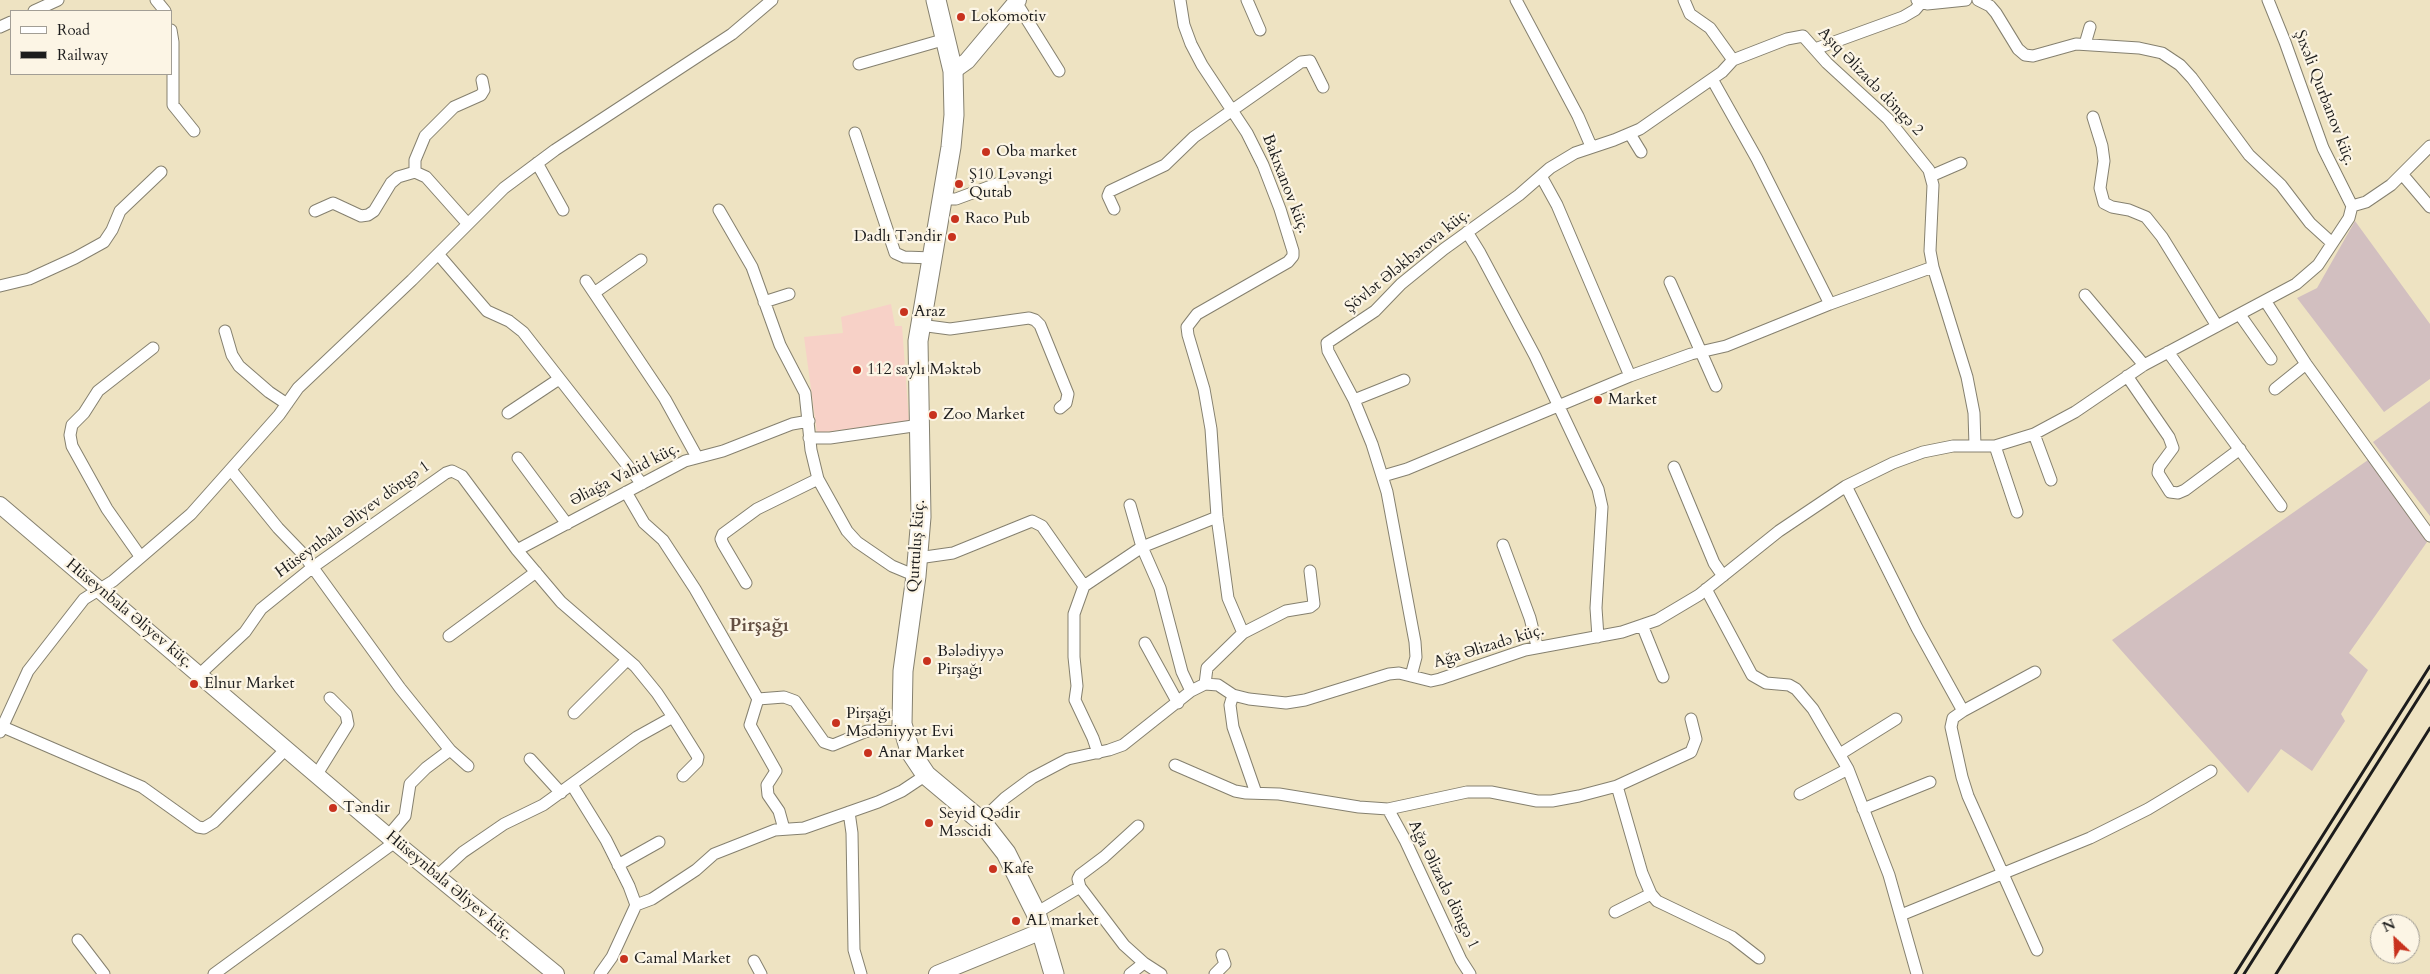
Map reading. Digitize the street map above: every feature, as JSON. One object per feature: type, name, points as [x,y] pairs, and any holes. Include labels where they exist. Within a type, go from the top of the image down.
[{"type":"main road","name":"Qurtuluş küç.","points":[[936,0],[953,71],[954,115],[943,199],[920,325],[918,355],[922,508],[917,567],[903,671],[902,716],[904,732],[910,751],[926,775],[981,821],[1006,853],[1036,913],[1054,974]]},
{"type":"street","points":[[36,10],[58,0]]},
{"type":"street","points":[[156,0],[164,10]]},
{"type":"street","points":[[287,748],[214,822],[204,828],[198,827],[142,787],[2,730],[34,662],[84,599],[100,590],[191,514],[231,470],[287,404],[298,388],[438,254],[467,223],[504,188],[537,163],[732,34],[772,0]]},
{"type":"street","name":"Bakıxanov küç.","points":[[1180,0],[1184,25],[1191,44],[1247,133],[1263,165],[1280,209],[1293,252],[1288,262],[1197,314],[1188,327],[1188,335],[1204,390],[1211,429],[1217,517],[1228,598],[1243,633]]},
{"type":"street","points":[[1247,0],[1260,30]]},
{"type":"street","points":[[1516,0],[1578,116],[1591,146]]},
{"type":"street","points":[[1684,0],[1690,14],[1710,28],[1736,59]]},
{"type":"street","points":[[1815,50],[1903,17],[1915,10],[1919,1],[1966,0]]},
{"type":"street","points":[[1978,0],[1990,6],[1996,13],[2018,49],[2025,55],[2033,56],[2071,45],[2085,44],[2140,48],[2162,53],[2180,65],[2192,78],[2249,155],[2281,185],[2310,223],[2332,243]]},
{"type":"street","name":"Şıxəli Qurbanov küç.","points":[[2268,0],[2323,148],[2352,206]]},
{"type":"street","points":[[953,71],[967,61],[1017,1],[1059,71]]},
{"type":"street","points":[[2085,44],[2090,27]]},
{"type":"street","name":"Aşıq Əlizadə döngə 2","points":[[1736,59],[1798,35],[1808,40],[1815,50],[1900,132],[1931,176]]},
{"type":"street","points":[[172,36],[173,105],[194,131]]},
{"type":"street","points":[[859,64],[946,39]]},
{"type":"street","name":"Şövlət Ələkbərova küç.","points":[[1411,676],[1416,657],[1415,642],[1384,476],[1354,400],[1328,351],[1327,343],[1375,311],[1401,284],[1565,158],[1591,146],[1630,134],[1722,72],[1736,59]]},
{"type":"street","points":[[1114,209],[1108,196],[1110,191],[1165,165],[1194,137],[1306,60],[1313,64],[1323,87]]},
{"type":"street","points":[[1712,79],[1762,168],[1830,304]]},
{"type":"street","points":[[415,172],[415,160],[425,136],[454,107],[481,94],[484,90],[482,80]]},
{"type":"street","points":[[2093,117],[2102,146],[2104,161],[2100,188],[2104,203],[2146,216],[2162,237],[2217,326]]},
{"type":"street","points":[[855,133],[895,253],[904,257],[933,258]]},
{"type":"street","points":[[1630,134],[1641,152]]},
{"type":"street","points":[[2352,206],[2378,195],[2430,146]]},
{"type":"street","points":[[537,163],[563,210]]},
{"type":"street","points":[[1961,163],[1931,176],[1933,185],[1930,243],[1933,267],[1967,377],[1974,413],[1975,446]]},
{"type":"street","points":[[0,286],[29,279],[75,258],[104,242],[112,230],[120,211],[161,172]]},
{"type":"street","points":[[315,211],[333,203],[361,216],[368,216],[374,211],[391,183],[398,177],[415,172],[426,177],[467,223]]},
{"type":"street","points":[[2402,174],[2430,208]]},
{"type":"street","points":[[1540,176],[1557,205],[1630,376]]},
{"type":"street","points":[[943,199],[956,199],[1002,182]]},
{"type":"street","name":"Ağa Əlizadə küç.","points":[[1205,684],[1218,685],[1232,694],[1270,703],[1286,703],[1305,700],[1377,676],[1399,673],[1431,681],[1537,646],[1598,637],[1642,626],[1676,609],[1706,589],[1792,521],[1846,486],[1893,463],[1923,452],[1953,446],[1995,446],[2034,434],[2075,412],[2128,376],[2168,352],[2266,302],[2311,273],[2348,218],[2352,206]]},
{"type":"street","points":[[719,210],[752,267],[780,345],[804,393],[809,421],[809,438],[818,479],[847,531],[857,542],[892,566],[917,567],[1032,521],[1042,526],[1084,586]]},
{"type":"street","points":[[1467,232],[1505,299],[1598,490],[1602,507],[1596,608],[1598,637]]},
{"type":"street","points":[[438,254],[487,311],[509,321],[523,332],[642,484]]},
{"type":"street","points":[[594,292],[641,260]]},
{"type":"street","points":[[1384,476],[1630,376],[1691,354],[1726,346],[1830,304],[1933,267]]},
{"type":"street","points":[[586,281],[665,398],[697,457]]},
{"type":"street","points":[[1670,282],[1716,386]]},
{"type":"street","points":[[764,302],[789,294]]},
{"type":"street","points":[[2085,295],[2144,366]]},
{"type":"street","points":[[2266,302],[2306,364],[2430,536]]},
{"type":"street","points":[[2240,315],[2272,359]]},
{"type":"street","points":[[920,325],[950,329],[1029,318],[1035,320],[1040,325],[1068,394],[1066,403],[1060,408]]},
{"type":"street","points":[[224,331],[232,355],[239,366],[269,392],[287,404]]},
{"type":"street","points":[[140,556],[107,509],[72,446],[70,435],[72,425],[84,414],[98,391],[153,348]]},
{"type":"street","points":[[2168,352],[2281,506]]},
{"type":"street","points":[[2275,389],[2306,364]]},
{"type":"street","points":[[2128,376],[2169,437],[2174,448],[2159,467],[2158,473],[2170,492],[2178,493],[2185,490],[2240,450]]},
{"type":"street","points":[[508,413],[560,379]]},
{"type":"street","points":[[1354,400],[1404,380]]},
{"type":"street","name":"Əliağa Vahid küç.","points":[[518,550],[674,466],[697,457],[724,452],[792,424],[809,421]]},
{"type":"street","points":[[809,438],[830,438],[920,425]]},
{"type":"street","points":[[2034,434],[2051,480]]},
{"type":"street","points":[[1995,446],[2017,512]]},
{"type":"street","points":[[518,458],[567,524]]},
{"type":"street","points":[[1674,467],[1714,562],[1723,576]]},
{"type":"street","points":[[231,470],[278,528],[313,567],[400,688],[450,750],[468,766]]},
{"type":"street","name":"Hüseynbala Əliyev döngə 1","points":[[200,674],[245,632],[261,609],[313,567],[432,482],[452,471],[462,476],[518,550],[575,616],[627,660],[657,693],[698,757],[697,762],[683,776]]},
{"type":"street","points":[[746,583],[723,544],[721,539],[723,534],[757,509],[818,479]]},
{"type":"street","points":[[1846,486],[1917,628],[1963,711]]},
{"type":"street","points":[[626,492],[644,523],[663,540],[695,589],[758,699],[750,726],[776,771],[767,785],[768,795],[779,812],[784,829]]},
{"type":"street","name":"Hüseynbala Əliyev küç.","points":[[0,505],[392,839],[556,974]]},
{"type":"street","points":[[1130,505],[1142,547],[1160,588],[1182,672],[1190,691]]},
{"type":"street","points":[[1098,753],[1075,700],[1077,686],[1074,657],[1074,614],[1084,586],[1142,547],[1217,517]]},
{"type":"street","points":[[1503,545],[1530,618],[1537,646]]},
{"type":"street","points":[[981,821],[1005,798],[1032,778],[1068,759],[1098,753],[1123,745],[1178,703],[1190,691],[1205,684],[1207,668],[1243,633],[1286,611],[1310,607],[1314,604],[1315,598],[1310,571]]},
{"type":"street","points":[[449,636],[536,572]]},
{"type":"street","points":[[1706,589],[1752,675],[1766,683],[1790,685],[1796,689],[1813,709],[1840,754],[1877,839],[1917,974]]},
{"type":"street","points":[[1642,626],[1663,677]]},
{"type":"street","points":[[1144,643],[1178,703]]},
{"type":"street","points":[[574,713],[627,660]]},
{"type":"street","points":[[2035,672],[1963,711],[1953,718],[1951,727],[1962,777],[2037,950]]},
{"type":"street","points":[[1232,694],[1230,705],[1232,727],[1256,793]]},
{"type":"street","points":[[758,699],[784,697],[796,701],[824,742],[833,745],[867,730],[904,732]]},
{"type":"street","points":[[317,774],[348,724],[346,714],[330,698]]},
{"type":"street","points":[[437,876],[464,852],[504,824],[542,805],[637,737],[673,717]]},
{"type":"street","points":[[1175,765],[1222,786],[1246,793],[1279,794],[1359,807],[1388,809],[1467,792],[1491,792],[1537,801],[1552,801],[1617,786],[1691,752],[1696,739],[1691,719]]},
{"type":"street","points":[[1840,754],[1896,719]]},
{"type":"street","points":[[214,974],[392,839],[404,816],[410,784],[426,768],[450,750]]},
{"type":"street","points":[[530,759],[560,793]]},
{"type":"street","points":[[1800,794],[1848,769]]},
{"type":"street","points":[[1900,915],[2090,838],[2148,809],[2211,771]]},
{"type":"street","points":[[600,974],[612,957],[636,905],[652,899],[696,870],[714,854],[762,834],[784,829],[804,828],[892,796],[926,775]]},
{"type":"street","points":[[1864,809],[1930,782]]},
{"type":"street","points":[[572,785],[606,840],[629,886],[636,905]]},
{"type":"street","points":[[1617,786],[1642,873],[1652,894],[1657,900],[1732,937],[1759,958]]},
{"type":"street","name":"Ağa Əlizadə döngə 1","points":[[1388,809],[1406,840],[1461,960],[1470,974]]},
{"type":"street","points":[[849,812],[852,834],[854,950],[861,974]]},
{"type":"street","points":[[1138,826],[1104,857],[1080,875],[1078,879],[1080,887],[1124,945],[1144,963],[1161,974]]},
{"type":"street","points":[[618,865],[659,842]]},
{"type":"street","points":[[1036,913],[1080,887]]},
{"type":"street","points":[[1615,912],[1652,894]]},
{"type":"street","points":[[937,974],[1042,931]]},
{"type":"street","points":[[78,940],[104,974]]},
{"type":"street","points":[[1215,974],[1225,964],[1222,955]]},
{"type":"street","points":[[754,961],[761,974]]},
{"type":"street","points":[[1130,974],[1144,963]]},
{"type":"shaded area","points":[[2355,221],[2430,324],[2430,379],[2384,412],[2297,298],[2317,288]]},
{"type":"shaded area","name":"112 saylı Məktəb","points":[[891,304],[895,326],[902,326],[909,421],[817,433],[804,337],[843,333],[841,317]]},
{"type":"shaded area","points":[[2430,401],[2430,516],[2373,442]]},
{"type":"shaded area","points":[[2368,460],[2427,542],[2349,653],[2368,670],[2341,714],[2345,721],[2312,771],[2281,749],[2248,793],[2112,640]]},
{"type":"railway","points":[[2235,974],[2430,666]]},
{"type":"railway","points":[[2244,974],[2430,680]]},
{"type":"railway","points":[[2276,974],[2430,728]]},
{"type":"place","name":"Lokomotiv","points":[[961,17]]},
{"type":"place","name":"Oba market","points":[[986,152]]},
{"type":"place","name":"Ş10 Ləvəngi Qutab","points":[[959,184]]},
{"type":"place","name":"Raco Pub","points":[[955,219]]},
{"type":"place","name":"Dadlı Təndir","points":[[952,237]]},
{"type":"place","name":"Araz","points":[[904,312]]},
{"type":"place","name":"112 saylı Məktəb","points":[[857,370]]},
{"type":"place","name":"Market","points":[[1598,400]]},
{"type":"place","name":"Zoo Market","points":[[933,415]]},
{"type":"place","name":"Bələdiyyə Pirşağı","points":[[927,661]]},
{"type":"place","name":"Elnur Market","points":[[194,684]]},
{"type":"place","name":"Pirşağı Mədəniyyət Evi","points":[[836,723]]},
{"type":"place","name":"Anar Market","points":[[868,753]]},
{"type":"place","name":"Təndir","points":[[333,808]]},
{"type":"place","name":"Seyid Qədir Məscidi","points":[[929,823]]},
{"type":"place","name":"Kafe","points":[[993,869]]},
{"type":"place","name":"AL market","points":[[1016,921]]},
{"type":"place","name":"Camal Market","points":[[624,959]]},
{"type":"district","name":"Pirşağı","points":[[759,627]]}]
